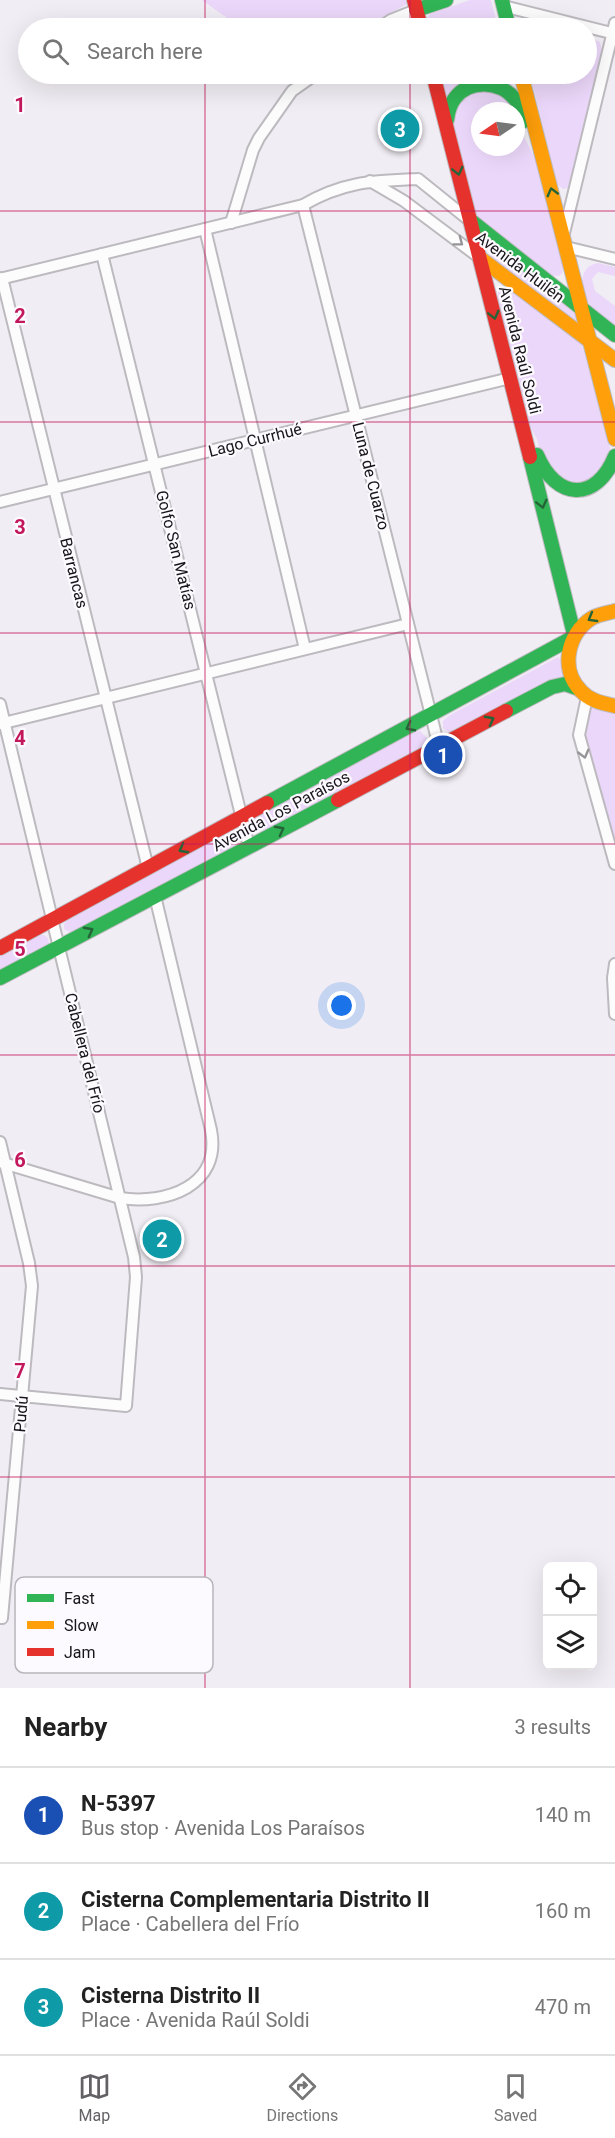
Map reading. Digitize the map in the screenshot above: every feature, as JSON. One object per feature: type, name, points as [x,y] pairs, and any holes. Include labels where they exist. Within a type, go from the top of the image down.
[{"type":"main road","points":[[415,5],[446,0]]},
{"type":"main road","points":[[502,3],[506,18]]},
{"type":"main road","name":"Avenida Raúl Soldi","points":[[436,84],[573,636]]},
{"type":"main road","points":[[448,134],[448,107],[459,93],[478,84],[494,86],[508,92],[517,102],[529,138],[542,154]]},
{"type":"main road","points":[[524,84],[615,439]]},
{"type":"main road","name":"Avenida Huilén","points":[[470,220],[615,335]]},
{"type":"main road","name":"Avenida Huilén","points":[[480,258],[615,360]]},
{"type":"main road","points":[[604,396],[605,379],[615,370]]},
{"type":"main road","points":[[520,417],[532,438],[543,470],[553,482],[561,487],[581,490],[595,486],[608,474],[615,456]]},
{"type":"main road","name":"Avenida Los Paraísos","points":[[0,948],[573,636],[582,624],[594,616],[615,611]]},
{"type":"main road","points":[[573,636],[568,650],[567,663],[570,674],[583,693]]},
{"type":"main road","name":"Avenida Los Paraísos","points":[[0,978],[555,686],[565,684],[598,703],[615,706]]},
{"type":"street","points":[[502,3],[564,18]]},
{"type":"street","points":[[396,18],[415,5]]},
{"type":"street","points":[[597,26],[614,30],[565,241],[615,259]]},
{"type":"street","points":[[231,223],[253,150],[259,138],[292,91],[302,84]]},
{"type":"street","name":"Avenida Huilén","points":[[369,181],[418,179],[470,220]]},
{"type":"street","points":[[1,279],[303,205],[333,189],[369,181]]},
{"type":"street","name":"Avenida Huilén","points":[[369,181],[404,201],[480,258]]},
{"type":"street","name":"Luna de Cuarzo","points":[[303,205],[439,747]]},
{"type":"street","points":[[205,229],[306,649]]},
{"type":"street","name":"Golfo San Matías","points":[[102,254],[249,846]]},
{"type":"street","name":"Barrancas","points":[[1,279],[148,868]]},
{"type":"street","name":"Lago Currhué","points":[[0,502],[510,378]]},
{"type":"street","points":[[2,723],[408,624]]},
{"type":"street","points":[[583,693],[579,735],[615,864]]},
{"type":"street","name":"Cabellera del Frío","points":[[0,704],[2,723],[53,920],[120,1198],[134,1257],[136,1276],[126,1406],[22,1396]]},
{"type":"street","points":[[3,1163],[120,1198],[137,1200],[166,1197],[194,1183],[207,1168],[213,1150],[211,1130],[155,896]]},
{"type":"street","points":[[615,964],[613,995],[615,1014]]},
{"type":"street","name":"Pudú","points":[[0,1142],[3,1163],[32,1279],[1,1618]]},
{"type":"street","points":[[0,1394],[22,1396]]},
{"type":"shaded area","points":[[202,0],[406,0],[407,4],[381,18],[227,18]]},
{"type":"shaded area","points":[[470,0],[491,0],[496,18],[427,18],[430,14]]},
{"type":"shaded area","points":[[597,41],[600,42],[602,52],[597,73]]},
{"type":"shaded area","points":[[443,84],[512,84],[514,93],[502,85],[447,101]]},
{"type":"shaded area","points":[[532,84],[594,84],[571,184],[568,188],[563,189],[557,184]]},
{"type":"shaded area","points":[[491,88],[508,102],[471,102],[471,156],[525,156],[525,139],[535,158],[563,267],[562,274],[550,275],[476,217],[452,119],[461,96]]},
{"type":"shaded area","points":[[493,248],[578,313],[577,320],[573,320],[490,256],[489,251]]},
{"type":"shaded area","points":[[598,263],[615,267],[615,276],[598,272],[592,279],[595,291],[615,306],[615,328],[593,309],[583,289],[582,282],[586,270]]},
{"type":"shaded area","points":[[505,287],[582,344],[611,452],[600,479],[564,485],[542,458],[537,439],[528,423],[497,299],[499,290]]},
{"type":"shaded area","points":[[558,657],[566,677],[451,733],[443,728],[443,721],[450,715]]},
{"type":"shaded area","points":[[587,697],[615,701],[615,864],[581,725]]},
{"type":"shaded area","points":[[420,731],[427,738],[422,747],[264,830],[257,831],[253,826],[255,818],[414,732]]},
{"type":"shaded area","points":[[229,832],[237,836],[236,845],[72,933],[64,929],[64,924],[68,919]]},
{"type":"shaded area","points":[[40,935],[48,938],[49,945],[0,971],[0,956]]},
{"type":"building","points":[[400,118],[407,121],[410,128],[407,135],[400,138],[393,135],[390,128],[393,121]]},
{"type":"building","points":[[162,1228],[169,1231],[172,1238],[169,1245],[162,1248],[155,1245],[152,1238],[155,1231]]},
{"type":"traffic: fast","points":[[416,10],[446,0]]},
{"type":"traffic: fast","points":[[502,0],[506,18]]},
{"type":"traffic: fast","points":[[447,120],[455,98],[461,92],[477,85],[501,89],[509,93],[517,102]]},
{"type":"traffic: fast","points":[[470,220],[615,335]]},
{"type":"traffic: fast","points":[[537,455],[545,470],[555,481],[576,490],[587,488],[597,482],[607,471],[615,456]]},
{"type":"traffic: fast","points":[[530,457],[574,634]]},
{"type":"traffic: fast","points":[[267,803],[572,638]]},
{"type":"traffic: fast","points":[[506,711],[552,687],[565,684],[579,689]]},
{"type":"traffic: fast","points":[[0,978],[338,800]]},
{"type":"traffic: slow","points":[[524,84],[615,439]]},
{"type":"traffic: slow","points":[[480,258],[615,360]]},
{"type":"traffic: slow","points":[[615,611],[592,618],[584,625],[572,642],[568,662],[574,682],[581,691],[596,701],[615,706]]},
{"type":"traffic: jam","points":[[414,0],[418,18]]},
{"type":"traffic: jam","points":[[436,84],[530,457]]},
{"type":"traffic: jam","points":[[338,800],[506,711]]},
{"type":"traffic: jam","points":[[0,948],[267,803]]},
{"type":"place","name":"Cisterna Distrito II","points":[[400,129]]},
{"type":"place","name":"N-5397","points":[[443,755]]},
{"type":"place","name":"Cisterna Complementaria Distrito II","points":[[162,1239]]}]
